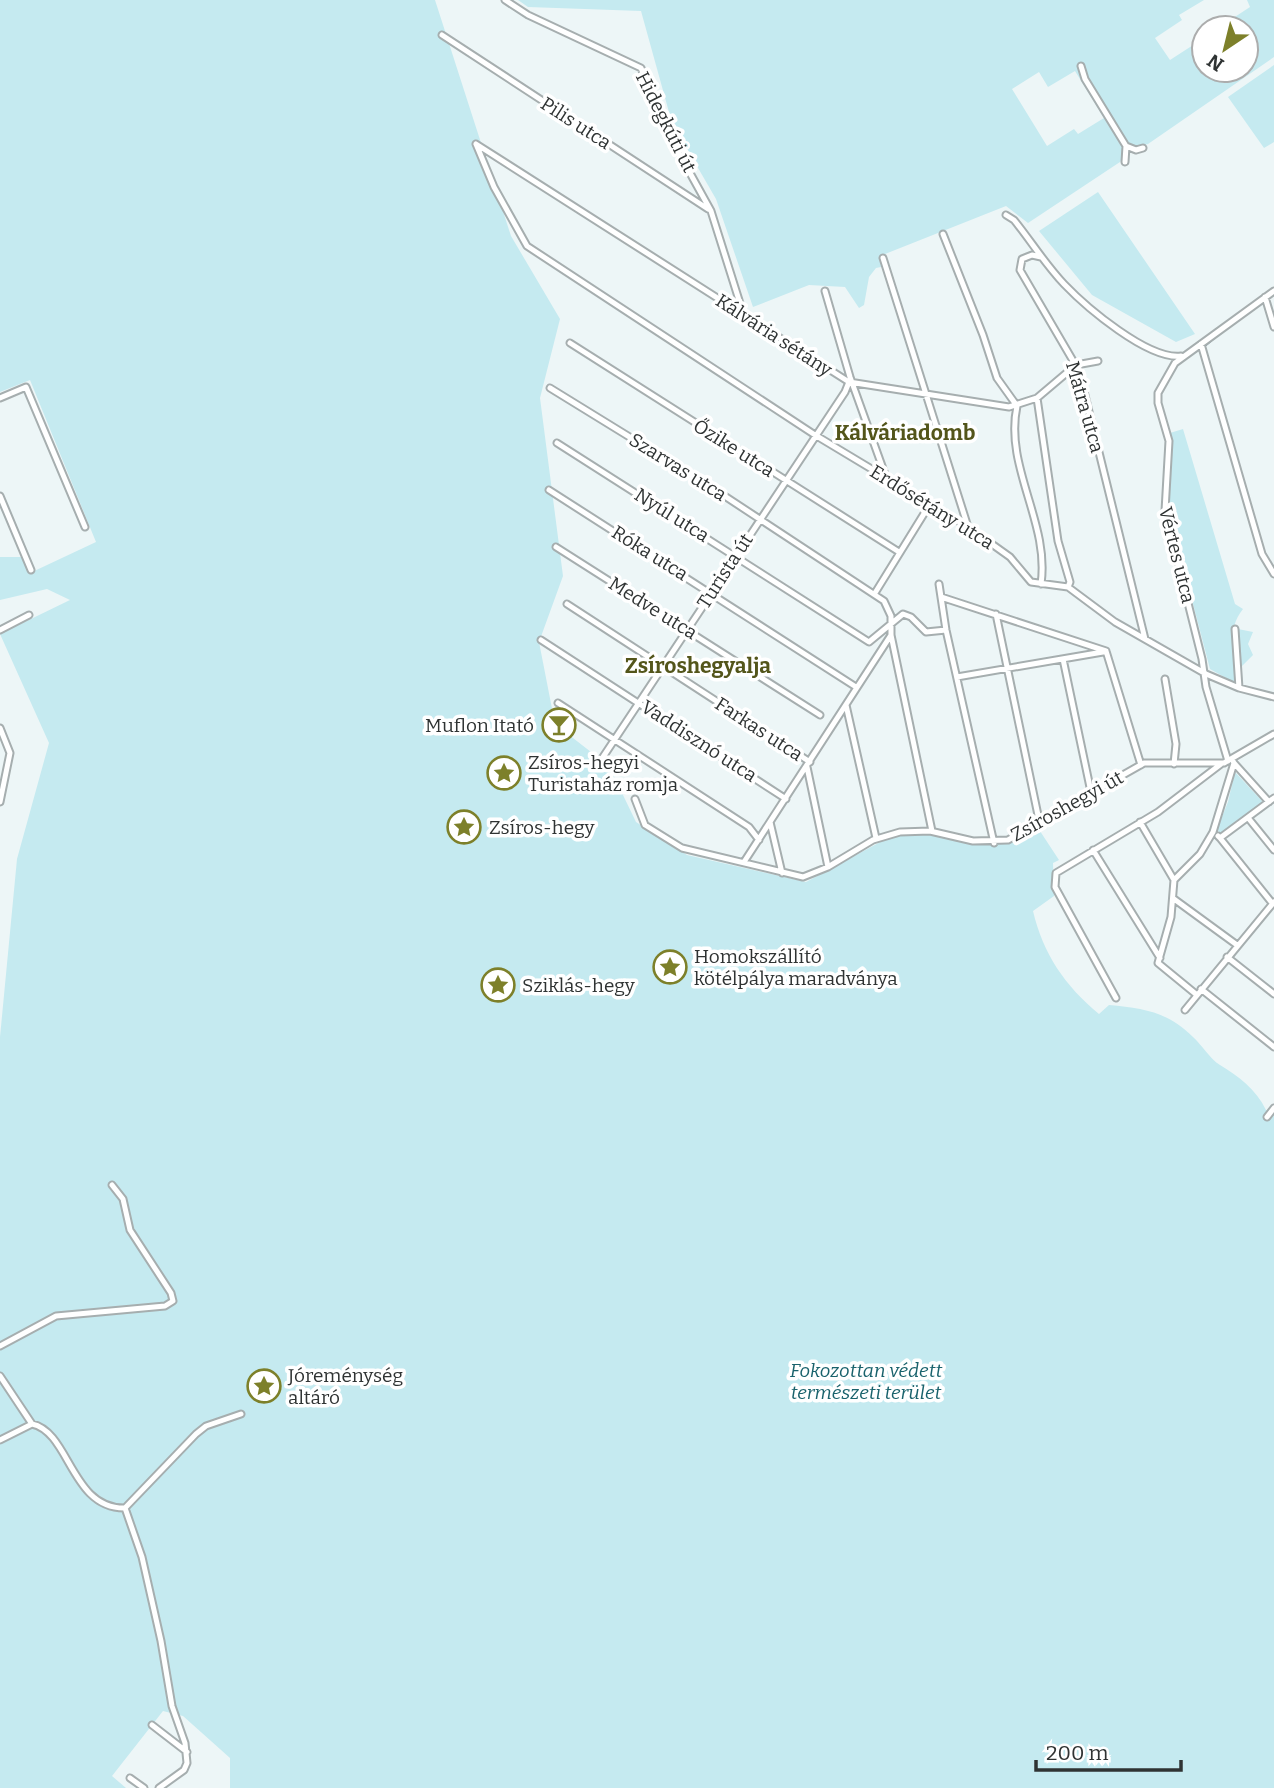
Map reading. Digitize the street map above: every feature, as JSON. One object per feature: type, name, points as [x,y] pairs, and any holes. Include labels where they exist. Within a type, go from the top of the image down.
[{"type":"street","name":"Hidegkúti út","points":[[505,0],[528,15],[641,68],[669,135],[711,211],[744,316]]},
{"type":"street","name":"Pilis utca","points":[[442,35],[711,211]]},
{"type":"street","points":[[1081,66],[1085,79],[1126,146],[1125,162]]},
{"type":"street","name":"Erdősétány utca","points":[[477,144],[494,187],[527,246],[815,435],[968,527],[1010,557],[1027,579],[1041,584]]},
{"type":"street","name":"Kálvária sétány","points":[[477,144],[851,383],[998,407],[1017,406],[1037,398],[1076,365],[1098,361]]},
{"type":"street","points":[[1126,146],[1136,150],[1143,148]]},
{"type":"street","points":[[1006,215],[1023,230],[1063,284],[1105,319],[1160,353],[1184,356]]},
{"type":"street","points":[[943,234],[983,334],[997,378],[1017,406],[1015,444],[1040,551],[1041,584],[1068,587],[1115,622],[1206,674],[1239,688],[1274,697]]},
{"type":"street","name":"Mátra utca","points":[[1041,257],[1032,255],[1022,259],[1020,270],[1076,365],[1144,639]]},
{"type":"street","points":[[883,258],[968,527]]},
{"type":"street","name":"Vértes utca","points":[[1229,761],[1206,687],[1206,674],[1187,595],[1177,569],[1163,500],[1169,441],[1158,393],[1165,376],[1184,356],[1274,290]]},
{"type":"street","points":[[825,291],[851,383],[886,477]]},
{"type":"street","points":[[1265,297],[1274,327]]},
{"type":"street","name":"Őzike utca","points":[[570,343],[899,552]]},
{"type":"street","points":[[1201,344],[1262,554],[1274,574]]},
{"type":"street","name":"Turista út","points":[[601,760],[851,383]]},
{"type":"street","points":[[0,398],[26,387],[85,527]]},
{"type":"street","name":"Szarvas utca","points":[[550,388],[875,593]]},
{"type":"street","points":[[1037,398],[1058,541],[1070,582],[1068,587]]},
{"type":"street","name":"Nyúl utca","points":[[557,443],[869,642],[891,627]]},
{"type":"street","name":"Róka utca","points":[[549,490],[856,687]]},
{"type":"street","points":[[0,496],[32,570]]},
{"type":"street","points":[[930,504],[875,593],[890,610],[891,635],[932,831]]},
{"type":"street","name":"Medve utca","points":[[556,547],[820,715]]},
{"type":"street","points":[[939,583],[946,630],[994,842]]},
{"type":"street","points":[[941,597],[1106,651]]},
{"type":"street","name":"Farkas utca","points":[[567,604],[809,764]]},
{"type":"street","points":[[891,627],[900,615],[907,614],[926,632],[946,630]]},
{"type":"street","points":[[996,614],[1039,821]]},
{"type":"street","points":[[0,630],[29,615]]},
{"type":"street","points":[[1234,629],[1239,688]]},
{"type":"street","points":[[741,861],[759,840],[891,635]]},
{"type":"street","name":"Vaddisznó utca","points":[[541,640],[639,701],[786,799]]},
{"type":"street","points":[[957,677],[1106,651]]},
{"type":"street","points":[[1106,651],[1141,765]]},
{"type":"street","points":[[1063,659],[1091,792]]},
{"type":"street","points":[[1165,679],[1176,744],[1174,764]]},
{"type":"street","points":[[558,703],[749,827],[759,840]]},
{"type":"street","points":[[846,705],[876,838]]},
{"type":"street","points":[[0,728],[10,752],[0,802]]},
{"type":"street","name":"Zsíroshegyi út","points":[[635,799],[645,825],[680,847],[803,877],[828,867],[876,838],[904,831],[932,831],[960,840],[994,842],[1013,838],[1141,765],[1152,761],[1174,764],[1229,761],[1274,734]]},
{"type":"street","points":[[1220,838],[1271,800],[1229,761]]},
{"type":"street","points":[[1116,998],[1055,887],[1059,869],[1140,822],[1229,761]]},
{"type":"street","points":[[1174,880],[1200,853],[1213,832],[1229,761]]},
{"type":"street","points":[[809,764],[828,867]]},
{"type":"street","points":[[1249,819],[1274,850]]},
{"type":"street","points":[[770,822],[782,873]]},
{"type":"street","points":[[1140,822],[1174,880],[1174,899],[1159,961]]},
{"type":"street","points":[[1185,1010],[1273,902],[1213,832]]},
{"type":"street","points":[[1093,850],[1159,961],[1197,995]]},
{"type":"street","points":[[1174,899],[1237,945]]},
{"type":"street","points":[[1227,957],[1274,994]]},
{"type":"street","points":[[1201,989],[1274,1046]]},
{"type":"street","points":[[1267,1116],[1274,1108]]},
{"type":"street","points":[[0,1346],[55,1316],[165,1306],[173,1301],[131,1230],[123,1199],[112,1185]]},
{"type":"street","points":[[0,1376],[32,1424],[47,1431],[72,1472],[101,1504],[111,1508],[125,1508],[206,1426],[242,1414]]},
{"type":"street","points":[[0,1440],[32,1424]]},
{"type":"street","points":[[125,1508],[142,1557],[172,1706],[187,1752],[184,1770],[159,1788]]},
{"type":"street","points":[[152,1725],[187,1752]]},
{"type":"street","points":[[130,1778],[144,1788]]},
{"type":"green space","name":"Fokozottan védett természeti terület","points":[[0,0],[435,0],[511,236],[560,319],[540,398],[563,576],[539,642],[555,724],[609,766],[636,822],[687,855],[806,882],[884,840],[921,831],[960,842],[1004,843],[1036,825],[1059,860],[1053,863],[1054,896],[1033,911],[1049,955],[1066,980],[1099,1014],[1109,1005],[1121,1006],[1154,1013],[1174,1022],[1193,1037],[1216,1062],[1246,1084],[1266,1110],[1274,1113],[1274,1788],[230,1788],[230,1758],[183,1716],[163,1711],[112,1776],[126,1788],[0,1788],[0,1037],[17,859],[49,743],[0,634],[70,600],[47,589],[0,600],[0,557],[22,557],[30,573],[96,542],[30,380],[0,392]]},
{"type":"green space","points":[[518,0],[1204,0],[1179,15],[1182,20],[1155,38],[1170,60],[1190,47],[1190,84],[1235,84],[1148,144],[1140,146],[1129,143],[1110,116],[1105,119],[1125,152],[1120,162],[1028,223],[1006,206],[880,256],[881,267],[876,268],[869,277],[864,305],[859,308],[845,287],[809,285],[753,307],[716,199],[672,123],[641,11],[528,7]],"holes":[[[1075,71],[1104,118],[1078,134],[1074,129],[1047,146],[1012,89],[1039,72],[1048,87]]]},
{"type":"green space","points":[[1247,0],[1274,0],[1274,57],[1260,67],[1260,14],[1239,14],[1250,7]]},
{"type":"green space","points":[[1274,65],[1274,142],[1264,148],[1228,97],[1247,84],[1260,84],[1260,75]]},
{"type":"green space","points":[[1098,192],[1195,334],[1176,342],[1092,295],[1039,231]]},
{"type":"green space","points":[[1183,429],[1235,604],[1243,609],[1234,625],[1233,682],[1210,669],[1170,516],[1170,433]]},
{"type":"green space","points":[[1238,629],[1253,632],[1248,644],[1253,655],[1240,668]]},
{"type":"green space","points":[[1235,772],[1262,801],[1261,805],[1221,835],[1217,829],[1228,802]]},
{"type":"waterway","points":[[1206,345],[1218,335]]},
{"type":"waterway","points":[[1192,354],[1198,350]]},
{"type":"place","name":"Muflon Itató","points":[[559,725]]},
{"type":"place","name":"Zsíros-hegyi Turistaház romja","points":[[504,773]]},
{"type":"place","name":"Zsíros-hegy","points":[[464,827]]},
{"type":"place","name":"Homokszállító kötélpálya maradványa","points":[[670,967]]},
{"type":"place","name":"Sziklás-hegy","points":[[498,985]]},
{"type":"place","name":"Jóreménység altáró","points":[[264,1386]]},
{"type":"district","name":"Kálváriadomb","points":[[905,433]]},
{"type":"district","name":"Zsíroshegyalja","points":[[698,666]]}]
